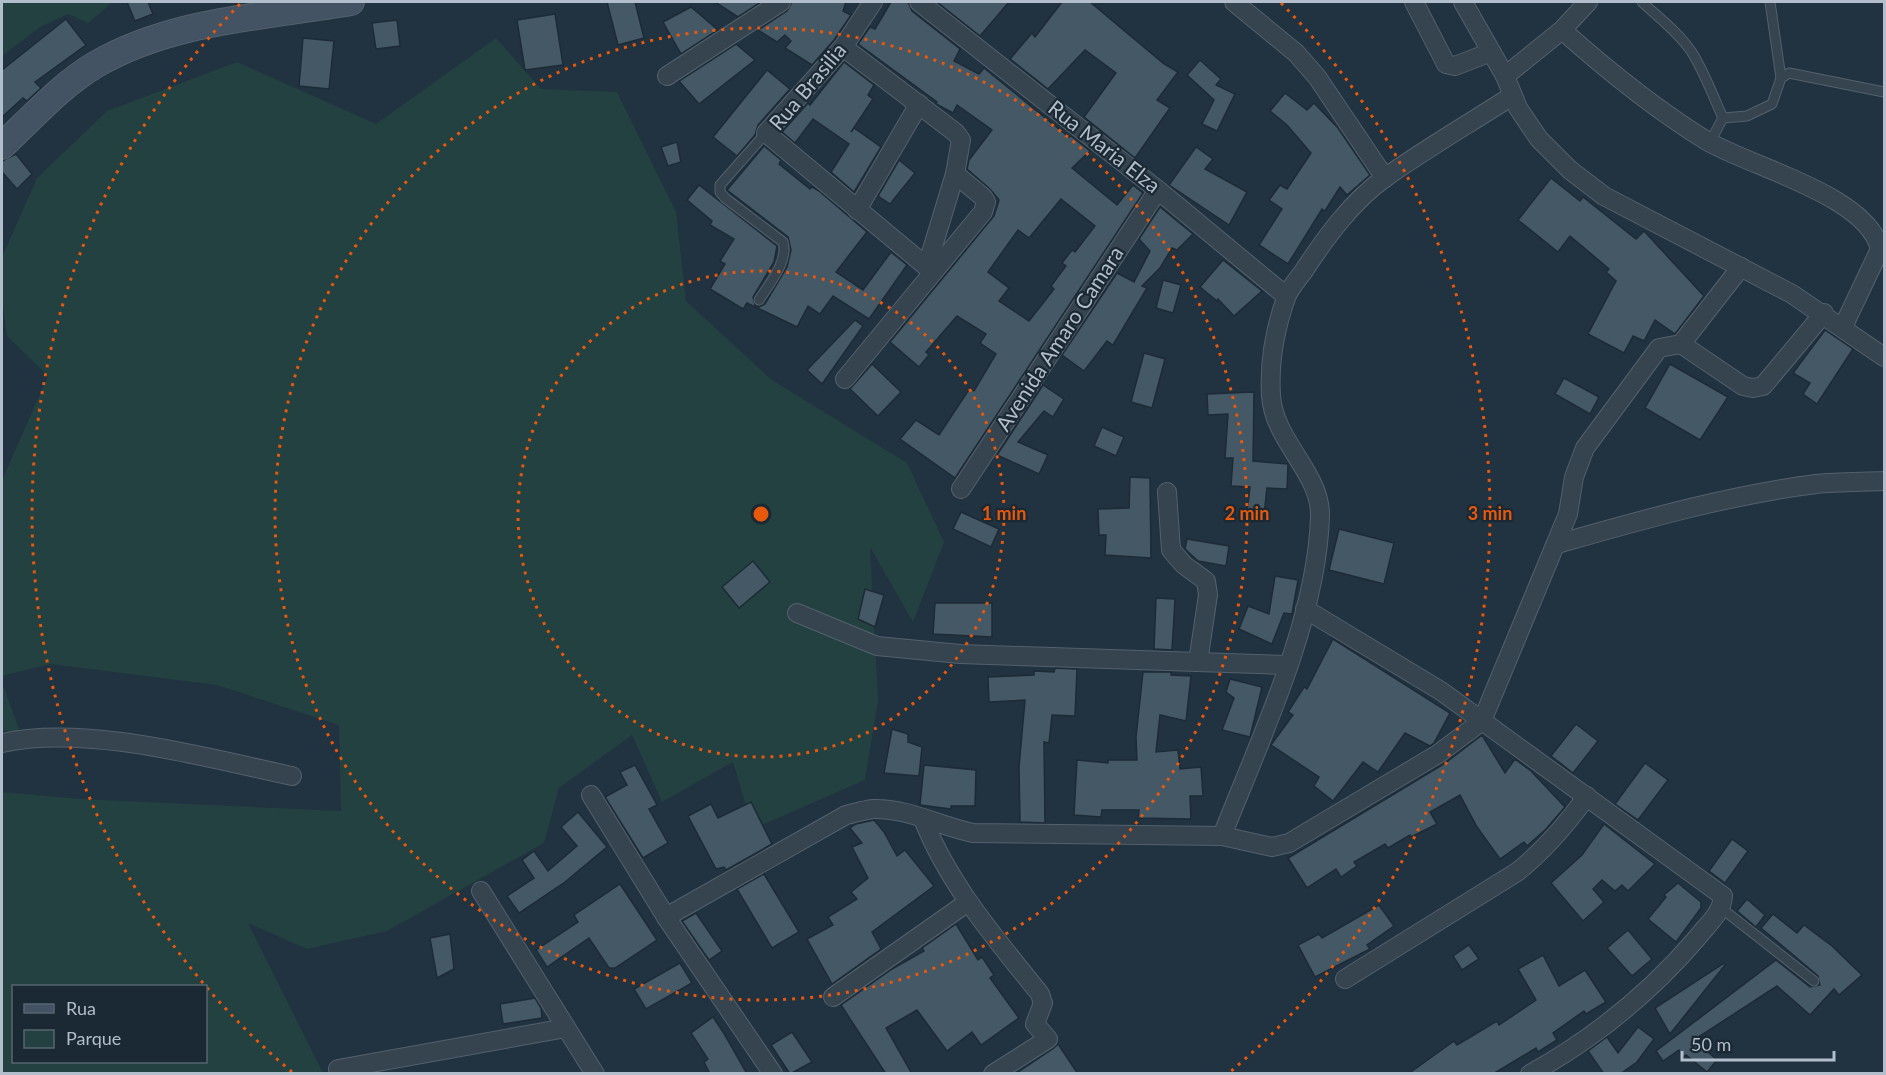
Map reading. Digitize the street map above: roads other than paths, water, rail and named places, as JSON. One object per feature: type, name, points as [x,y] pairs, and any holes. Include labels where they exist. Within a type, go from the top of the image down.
[{"type":"street","points":[[2,146],[57,95],[93,66],[136,44],[169,32],[351,2]]},
{"type":"street","points":[[667,76],[781,2]]},
{"type":"street","name":"Rua Brasilia","points":[[873,2],[843,47],[766,133],[930,269]]},
{"type":"street","name":"Rua Maria Elza","points":[[919,2],[1158,190],[1286,296]]},
{"type":"street","points":[[1234,2],[1296,53],[1317,77],[1385,178]]},
{"type":"street","points":[[1414,2],[1446,64],[1455,66],[1491,52]]},
{"type":"street","points":[[1463,2],[1505,76],[1512,96],[1539,138],[1578,177],[1604,196],[1824,313],[1884,357]]},
{"type":"street","points":[[1505,76],[1562,30],[1588,2]]},
{"type":"street","points":[[1562,30],[1608,70],[1665,114],[1710,142],[1828,195],[1853,213],[1879,242],[1880,249],[1844,327]]},
{"type":"street","points":[[843,47],[956,133],[961,140],[955,174],[930,269]]},
{"type":"street","points":[[1222,836],[1288,665],[1305,609],[1317,545],[1320,513],[1310,478],[1280,432],[1271,397],[1273,342],[1286,296],[1326,237],[1385,178],[1512,96]]},
{"type":"street","points":[[857,210],[919,104]]},
{"type":"street","points":[[845,379],[930,269],[986,206],[983,197],[955,174]]},
{"type":"street","name":"Avenida Amaro Camara","points":[[961,489],[1158,190]]},
{"type":"street","points":[[666,917],[846,815],[872,809],[892,810],[973,833],[1222,836],[1272,847],[1288,843],[1438,754],[1482,721],[1557,544],[1568,514],[1574,477],[1585,448],[1659,348],[1681,344],[1741,267]]},
{"type":"street","points":[[1681,344],[1743,386],[1753,388],[1763,386],[1824,313]]},
{"type":"street","points":[[1557,544],[1664,514],[1748,495],[1818,484],[1884,481]]},
{"type":"street","points":[[1167,492],[1171,550],[1184,565],[1206,581],[1208,595],[1198,662]]},
{"type":"street","points":[[1305,609],[1441,691],[1723,896],[1721,908],[1667,972],[1620,1016],[1571,1051],[1530,1074]]},
{"type":"street","points":[[797,614],[877,645],[960,654],[1288,665]]},
{"type":"street","points":[[2,742],[49,737],[157,748],[292,776]]},
{"type":"street","points":[[591,795],[666,917],[773,1074]]},
{"type":"street","points":[[1345,979],[1517,872],[1540,854],[1587,796]]},
{"type":"street","points":[[923,819],[940,858],[968,902],[1040,994],[1042,1003],[1035,1024],[1048,1040],[993,1074]]},
{"type":"street","points":[[481,891],[595,1074]]},
{"type":"street","points":[[833,997],[968,902]]},
{"type":"street","points":[[338,1069],[566,1028]]},
{"type":"lane","points":[[1642,2],[1691,50],[1723,118]]},
{"type":"lane","points":[[1723,118],[1747,117],[1772,104],[1781,78],[1770,2]]},
{"type":"lane","points":[[1781,78],[1789,73],[1884,92]]},
{"type":"lane","points":[[1710,142],[1723,118]]},
{"type":"lane","points":[[759,300],[782,260],[785,249],[783,242],[725,198],[720,192],[720,185],[766,133]]},
{"type":"lane","points":[[1721,908],[1814,981]]}]
